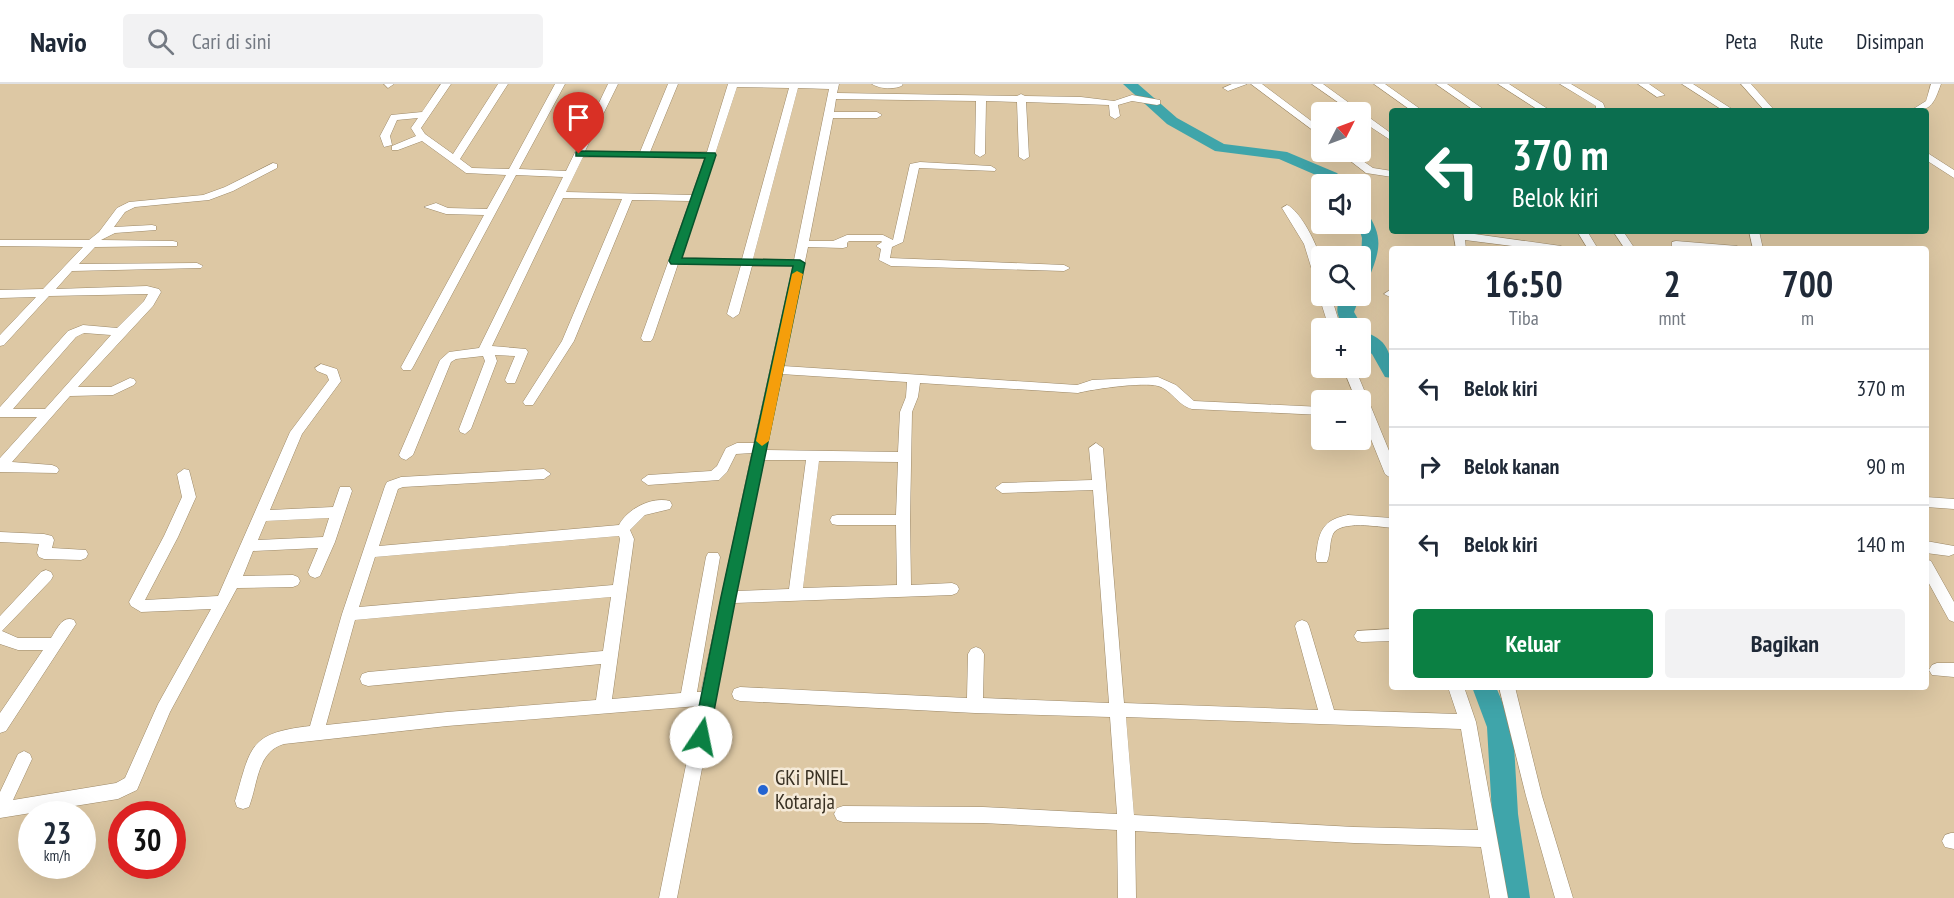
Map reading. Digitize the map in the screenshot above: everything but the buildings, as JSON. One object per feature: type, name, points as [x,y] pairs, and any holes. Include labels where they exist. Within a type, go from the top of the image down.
[{"type":"street","points":[[446,84],[416,128],[423,138],[470,171],[570,174]]},
{"type":"street","points":[[455,159],[503,84]]},
{"type":"street","points":[[407,367],[560,84]]},
{"type":"street","points":[[483,351],[561,195],[613,84]]},
{"type":"street","points":[[644,154],[674,84]]},
{"type":"street","points":[[647,338],[734,84],[795,85],[981,97],[1081,100],[1113,104],[1132,98],[1158,102]]},
{"type":"street","points":[[877,84],[898,85]]},
{"type":"street","points":[[1228,88],[1242,84]]},
{"type":"street","points":[[1256,84],[1311,126]]},
{"type":"street","points":[[1317,84],[1342,102]]},
{"type":"street","points":[[1379,84],[1414,108]]},
{"type":"street","points":[[1441,84],[1477,108]]},
{"type":"street","points":[[1503,84],[1541,108]]},
{"type":"street","points":[[1565,84],[1600,105],[1600,108]]},
{"type":"street","points":[[1642,84],[1660,94]]},
{"type":"street","points":[[1687,84],[1725,108]]},
{"type":"street","points":[[1746,84],[1770,108]]},
{"type":"street","points":[[1920,108],[1930,102],[1936,84]]},
{"type":"street","points":[[733,314],[795,85]]},
{"type":"street","points":[[668,898],[834,89]]},
{"type":"street","points":[[980,154],[981,97]]},
{"type":"street","points":[[1021,98],[1024,157]]},
{"type":"street","points":[[1113,104],[1115,116]]},
{"type":"street","points":[[423,138],[391,147],[385,136],[394,117],[424,115]]},
{"type":"street","points":[[830,115],[877,115]]},
{"type":"street","points":[[1371,123],[1389,136]]},
{"type":"street","points":[[579,154],[711,155]]},
{"type":"street","points":[[1929,157],[1954,175]]},
{"type":"street","points":[[1358,162],[1370,171],[1389,176]]},
{"type":"street","points":[[0,342],[71,268],[124,207],[133,204],[206,198],[273,166]]},
{"type":"street","points":[[887,246],[898,242],[914,166],[991,169]]},
{"type":"street","points":[[561,195],[696,198]]},
{"type":"street","points":[[529,402],[568,340],[627,197]]},
{"type":"street","points":[[429,207],[436,206],[446,211],[490,212]]},
{"type":"street","points":[[1287,208],[1303,227],[1311,246]]},
{"type":"street","points":[[104,232],[152,228]]},
{"type":"street","points":[[1465,234],[1542,246]]},
{"type":"street","points":[[804,244],[835,245],[847,238],[883,238],[888,240],[884,260],[891,263],[1065,268]]},
{"type":"street","points":[[0,243],[173,244]]},
{"type":"street","points":[[1676,244],[1700,246]]},
{"type":"street","points":[[675,261],[800,263]]},
{"type":"street","points":[[71,268],[197,266]]},
{"type":"street","points":[[0,294],[147,290],[155,292],[149,303],[1,464]]},
{"type":"street","points":[[1,413],[72,334],[83,329],[120,332]]},
{"type":"street","points":[[465,429],[491,361],[489,353],[483,351]]},
{"type":"street","points":[[406,455],[446,360],[453,356],[483,351],[522,352],[511,380]]},
{"type":"street","points":[[24,759],[0,810],[126,788],[131,784],[164,709],[233,582],[296,432],[334,381],[333,372],[321,368]]},
{"type":"street","points":[[776,370],[1078,389],[1092,384],[1148,380],[1166,383],[1185,402],[1192,405],[1311,410]]},
{"type":"street","points":[[904,591],[906,412],[912,397],[914,379]]},
{"type":"street","points":[[68,392],[113,391],[130,382]]},
{"type":"street","points":[[1,413],[50,413]]},
{"type":"street","points":[[1371,428],[1389,467]]},
{"type":"street","points":[[648,480],[714,476],[722,469],[731,451],[737,448],[813,455],[904,456]]},
{"type":"street","points":[[1096,448],[1126,822],[1127,898]]},
{"type":"street","points":[[795,595],[813,455]]},
{"type":"street","points":[[1,464],[52,470]]},
{"type":"street","points":[[184,474],[189,497],[171,537],[136,602],[141,606],[222,602]]},
{"type":"street","points":[[316,733],[349,614],[392,486],[397,482],[544,474]]},
{"type":"street","points":[[1002,488],[1099,485]]},
{"type":"street","points":[[315,572],[345,491]]},
{"type":"street","points":[[1929,502],[1954,504]]},
{"type":"street","points":[[623,530],[641,511],[653,505],[665,505]]},
{"type":"street","points":[[261,516],[338,512]]},
{"type":"street","points":[[837,520],[903,520]]},
{"type":"street","points":[[1322,558],[1327,532],[1332,525],[1345,521],[1389,523]]},
{"type":"street","points":[[370,552],[623,530]]},
{"type":"street","points":[[603,706],[627,538],[623,530]]},
{"type":"street","points":[[0,537],[44,538],[47,540],[44,553],[81,554]]},
{"type":"street","points":[[248,546],[328,542]]},
{"type":"street","points":[[1929,547],[1948,550]]},
{"type":"street","points":[[688,699],[713,557]]},
{"type":"street","points":[[1929,575],[1954,616]]},
{"type":"street","points":[[0,627],[46,576]]},
{"type":"street","points":[[233,582],[293,581]]},
{"type":"street","points":[[728,597],[952,589]]},
{"type":"street","points":[[349,614],[620,590]]},
{"type":"street","points":[[0,726],[69,624]]},
{"type":"street","points":[[1302,626],[1328,716]]},
{"type":"street","points":[[1362,636],[1389,635]]},
{"type":"street","points":[[0,637],[18,644],[55,644]]},
{"type":"street","points":[[975,706],[976,654]]},
{"type":"street","points":[[368,679],[610,657]]},
{"type":"street","points":[[1937,670],[1954,670]]},
{"type":"street","points":[[1457,690],[1468,722],[1499,898]]},
{"type":"street","points":[[1509,690],[1534,796],[1564,898]]},
{"type":"street","points":[[740,694],[975,706],[1468,722]]},
{"type":"street","points":[[243,801],[257,753],[261,747],[276,738],[709,698]]},
{"type":"street","points":[[843,814],[983,815],[1354,835],[1489,838]]},
{"type":"waterway","points":[[1130,84],[1172,121],[1220,148],[1282,155],[1326,174]]},
{"type":"waterway","points":[[1370,234],[1371,246]]},
{"type":"waterway","points":[[1346,306],[1347,318]]},
{"type":"waterway","points":[[1371,345],[1379,350],[1389,367]]},
{"type":"waterway","points":[[1485,690],[1500,727],[1505,814],[1516,898]]},
{"type":"slow traffic","points":[[762,441],[797,274]]},
{"type":"place","name":"GKi PNIEL Kotaraja","points":[[763,790]]},
{"type":"route","points":[[579,154],[711,155],[675,261],[800,263],[728,597],[701,737]]}]
